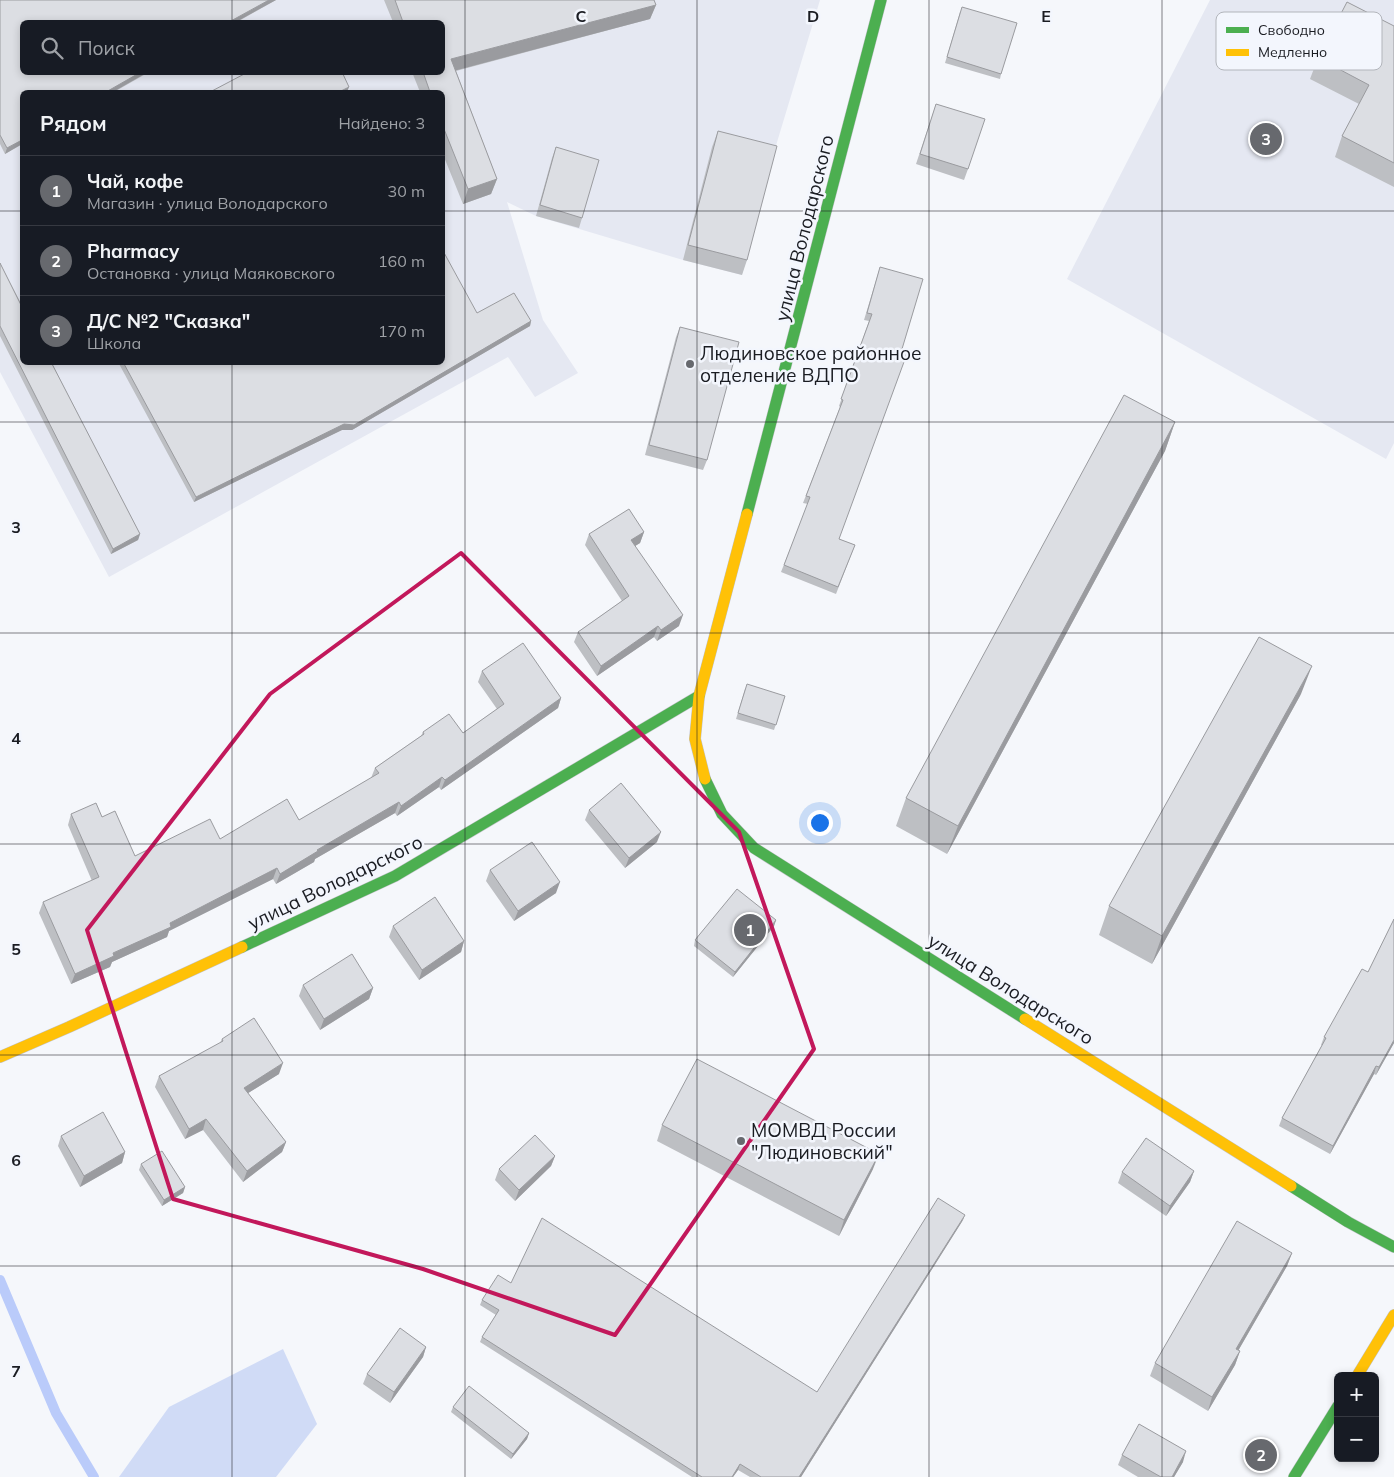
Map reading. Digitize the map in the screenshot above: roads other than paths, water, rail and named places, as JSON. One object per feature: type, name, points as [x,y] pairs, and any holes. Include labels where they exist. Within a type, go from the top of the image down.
[{"type":"street","name":"улица Володарского","points":[[881,0],[799,320],[699,696],[695,739],[704,780],[722,814],[754,848],[1339,1216],[1394,1247]]},
{"type":"street","name":"улица Володарского","points":[[0,1057],[78,1023],[395,876],[699,696]]},
{"type":"street","points":[[1359,1372],[1394,1315]]},
{"type":"street","points":[[1294,1477],[1334,1412]]},
{"type":"waterway","points":[[0,1280],[56,1413],[94,1477]]},
{"type":"place","name":"Д/С №2 \"Сказка\"","points":[[1266,139]]},
{"type":"place","name":"Людиновское районное отделение ВДПО","points":[[690,364]]},
{"type":"place","name":"Чай, кофе","points":[[750,930]]},
{"type":"place","name":"МОМВД России \"Людиновский\"","points":[[741,1141]]},
{"type":"place","name":"Pharmacy","points":[[1261,1455]]}]
